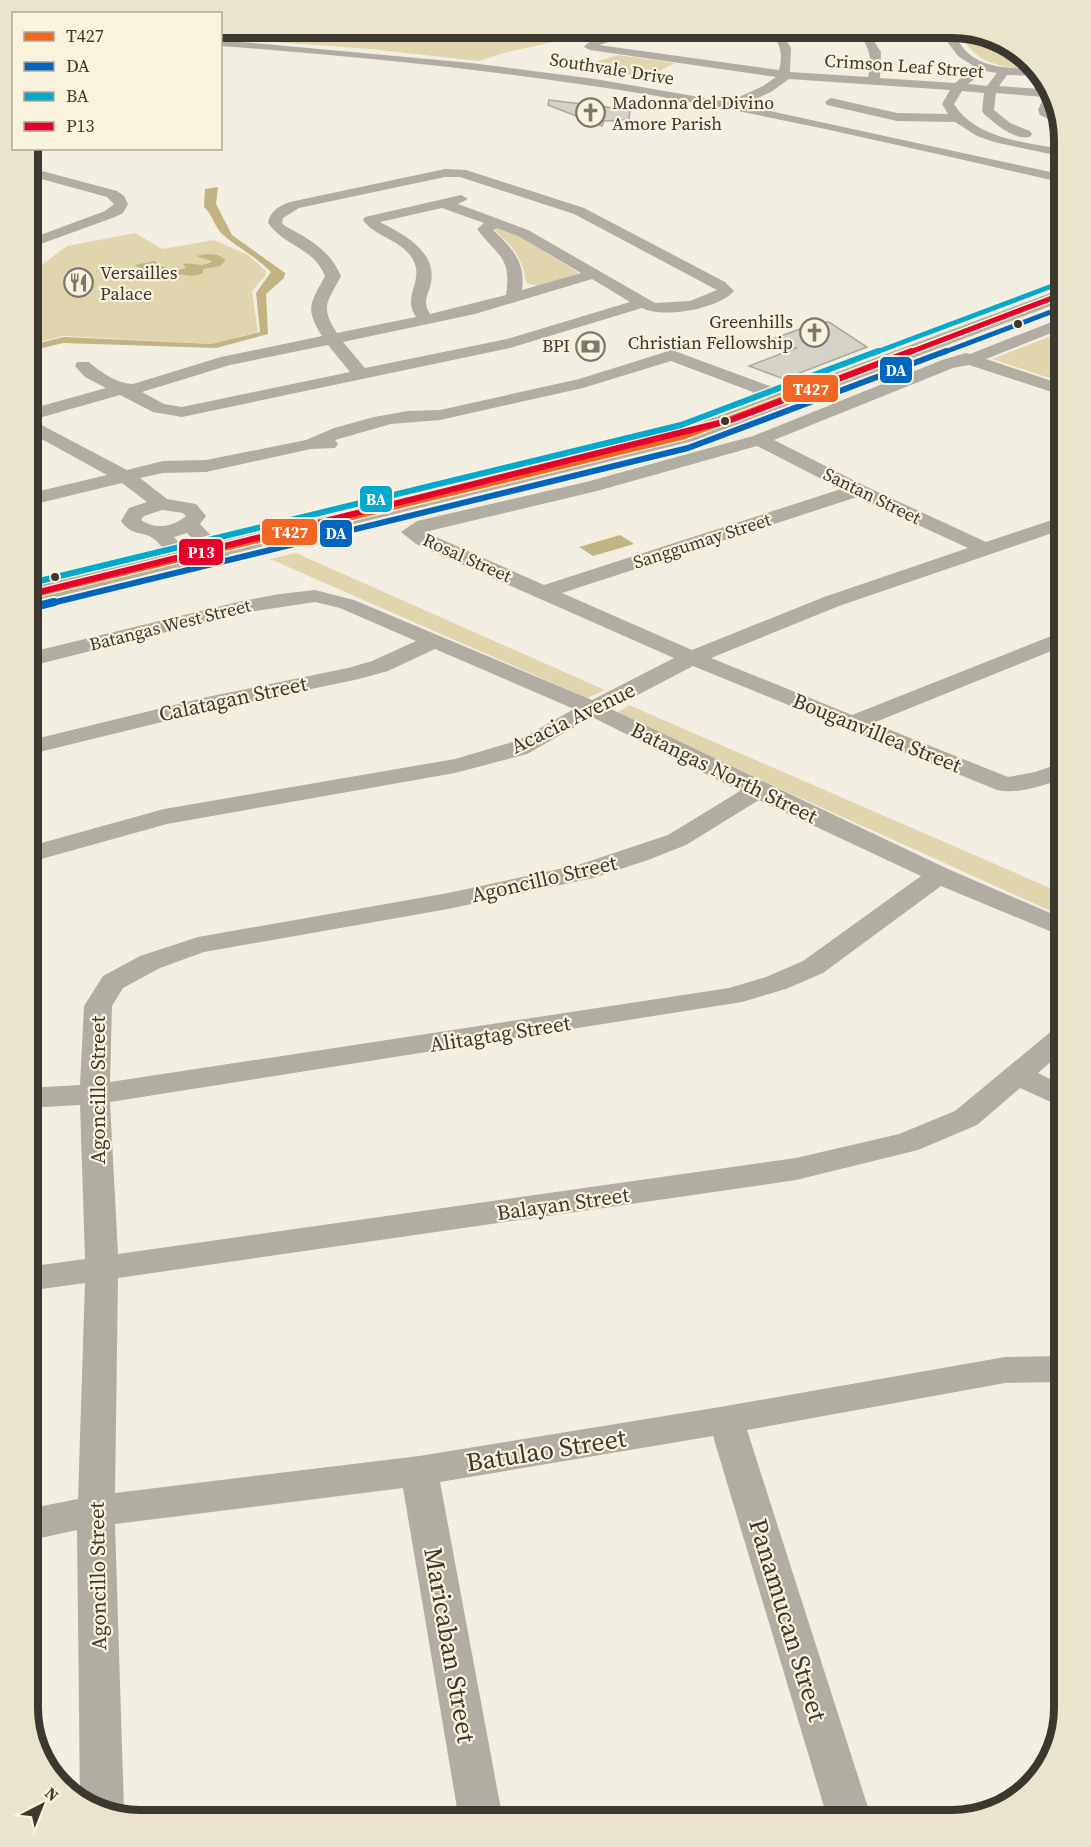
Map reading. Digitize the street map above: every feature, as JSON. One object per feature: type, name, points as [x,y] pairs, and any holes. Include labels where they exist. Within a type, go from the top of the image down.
[{"type":"main road","points":[[38,594],[219,555],[704,440],[735,431],[951,352],[1054,299]]},
{"type":"main road","points":[[219,555],[685,436],[788,399],[1054,322]]},
{"type":"main road","points":[[38,604],[187,562]]},
{"type":"street","points":[[614,38],[590,45],[618,52],[702,48],[724,38]]},
{"type":"street","points":[[618,52],[623,38]]},
{"type":"street","points":[[642,38],[702,48]]},
{"type":"street","points":[[727,103],[767,89],[782,74],[789,59],[782,38]]},
{"type":"street","points":[[869,38],[877,57],[873,81]]},
{"type":"street","points":[[951,38],[966,57],[985,66],[1028,72]]},
{"type":"street","name":"Southvale Drive","points":[[222,41],[457,65],[727,103],[1054,171]]},
{"type":"street","name":"Crimson Leaf Street","points":[[702,48],[782,74],[1043,93]]},
{"type":"street","points":[[985,66],[964,79],[948,104],[956,118],[988,135],[1054,151]]},
{"type":"street","points":[[1005,70],[990,90],[988,111],[1006,126],[1054,140]]},
{"type":"street","points":[[831,102],[897,117],[956,118]]},
{"type":"street","name":"Southvale Drive","points":[[727,103],[1054,177]]},
{"type":"street","points":[[1047,104],[1044,110],[1046,115],[1051,117]]},
{"type":"street","points":[[362,375],[332,340],[322,318],[319,301],[333,276],[329,263],[320,253],[279,229],[274,223],[283,210],[295,205],[450,172],[466,174],[596,218],[720,285],[726,291],[669,310],[658,309],[642,303],[523,233],[499,222],[443,203]]},
{"type":"street","points":[[38,174],[106,192],[119,198],[121,204],[118,210],[110,214],[38,240]]},
{"type":"street","points":[[427,321],[418,310],[416,300],[424,275],[423,264],[406,243],[369,222],[378,217],[510,188]]},
{"type":"street","points":[[273,199],[295,205]]},
{"type":"street","points":[[499,222],[484,229],[502,244],[512,258],[516,284],[513,298]]},
{"type":"street","points":[[38,413],[226,361],[427,321],[592,274]]},
{"type":"street","points":[[83,366],[91,373],[128,390],[159,408],[182,411],[510,343],[642,303]]},
{"type":"street","points":[[951,352],[1054,388]]},
{"type":"street","name":"Rosal Street","points":[[692,658],[423,540],[411,532],[424,525],[590,487],[759,440],[948,364],[951,352]]},
{"type":"street","points":[[38,497],[163,467],[225,463],[311,444],[347,443],[377,429],[415,427],[440,415],[583,383],[672,355],[788,399]]},
{"type":"street","points":[[38,420],[128,390]]},
{"type":"street","points":[[38,431],[117,479],[152,506]]},
{"type":"street","points":[[38,440],[117,479]]},
{"type":"street","name":"Santan Street","points":[[759,440],[858,490],[986,549]]},
{"type":"street","name":"Sanggumay Street","points":[[545,592],[858,490]]},
{"type":"street","points":[[182,505],[194,511],[194,520],[189,524],[175,530],[148,531],[133,525],[132,516],[152,506],[182,505]]},
{"type":"street","points":[[189,524],[219,555]]},
{"type":"street","name":"Acacia Avenue","points":[[38,852],[164,817],[491,758],[528,744],[591,708],[692,658],[795,615],[1054,525]]},
{"type":"street","points":[[158,531],[187,562]]},
{"type":"street","name":"Batangas North Street","points":[[315,596],[347,604],[591,708],[758,790],[1054,925]]},
{"type":"street","name":"Batangas West Street","points":[[38,657],[242,607],[315,596]]},
{"type":"street","name":"Calatagan Street","points":[[38,745],[207,704],[351,674],[380,666],[435,641]]},
{"type":"street","points":[[852,723],[1054,642]]},
{"type":"street","name":"Bouganvillea Street","points":[[692,658],[1006,785],[1054,773]]},
{"type":"street","name":"Agoncillo Street","points":[[102,1802],[96,1511],[102,1269],[95,1094],[98,1006],[113,982],[150,962],[198,945],[447,901],[584,872],[639,855],[677,840],[758,790]]},
{"type":"street","name":"Alitagtag Street","points":[[38,1097],[95,1094],[732,996],[776,983],[813,967],[939,874]]},
{"type":"street","name":"Balayan Street","points":[[38,1278],[796,1169],[907,1143],[966,1118],[1054,1044]]},
{"type":"street","points":[[1019,1075],[1054,1093]]},
{"type":"street","name":"Batulao Street","points":[[38,1523],[96,1511],[419,1471],[726,1420],[1005,1370],[1054,1369]]},
{"type":"street","name":"Panamucan Street","points":[[726,1420],[847,1810]]},
{"type":"street","name":"Maricaban Street","points":[[419,1471],[479,1809]]},
{"type":"shaded area","points":[[222,38],[572,38],[507,52],[479,61],[370,49]]},
{"type":"shaded area","points":[[973,39],[997,48],[1025,69],[1005,67],[986,60],[977,55],[965,40]]},
{"type":"shaded area","points":[[618,55],[675,63],[646,78],[582,66]]},
{"type":"shaded area","points":[[218,187],[216,204],[232,235],[285,273],[284,278],[266,294],[268,334],[216,348],[63,343],[38,349],[38,343],[64,337],[212,344],[260,332],[256,293],[271,272],[217,228],[204,207],[205,189]]},
{"type":"shaded area","points":[[496,227],[517,235],[579,273],[539,286],[526,283],[519,259],[506,241],[493,229]]},
{"type":"shaded area","points":[[135,233],[162,249],[214,240],[248,255],[266,271],[265,276],[252,291],[258,332],[213,344],[63,336],[38,342],[38,268],[67,246]]},
{"type":"shaded area","points":[[218,255],[226,260],[220,266],[203,269],[203,273],[192,276],[173,274],[155,278],[135,265],[154,261],[171,272],[186,268],[183,264],[209,263],[212,261],[196,256]]},
{"type":"shaded area","points":[[1054,335],[1054,380],[992,359]]},
{"type":"shaded area","points":[[620,535],[634,544],[593,556],[579,547]]},
{"type":"shaded area","points":[[296,553],[605,690],[587,698],[270,559]]},
{"type":"shaded area","points":[[629,705],[1054,890],[1054,912],[615,714]]},
{"type":"building","name":"Madonna del Divino Amore Parish","points":[[549,100],[630,110],[629,120],[604,121],[602,126],[548,105]]},
{"type":"building","points":[[819,322],[829,322],[867,347],[784,379],[749,366],[796,348],[770,340]]},
{"type":"transit line","name":"BA","points":[[38,581],[681,425],[1054,285]]},
{"type":"transit line","name":"P13","points":[[38,592],[731,420],[1054,297]]},
{"type":"transit line","name":"T427","points":[[38,593],[685,436],[1054,298]]},
{"type":"transit line","name":"DA","points":[[38,606],[688,448],[1054,311]]},
{"type":"place","name":"Madonna del Divino Amore Parish","points":[[591,113]]},
{"type":"place","name":"Versailles Palace","points":[[79,283]]},
{"type":"place","name":"Greenhills Christian Fellowship","points":[[814,332]]},
{"type":"place","name":"BPI","points":[[591,346]]}]
